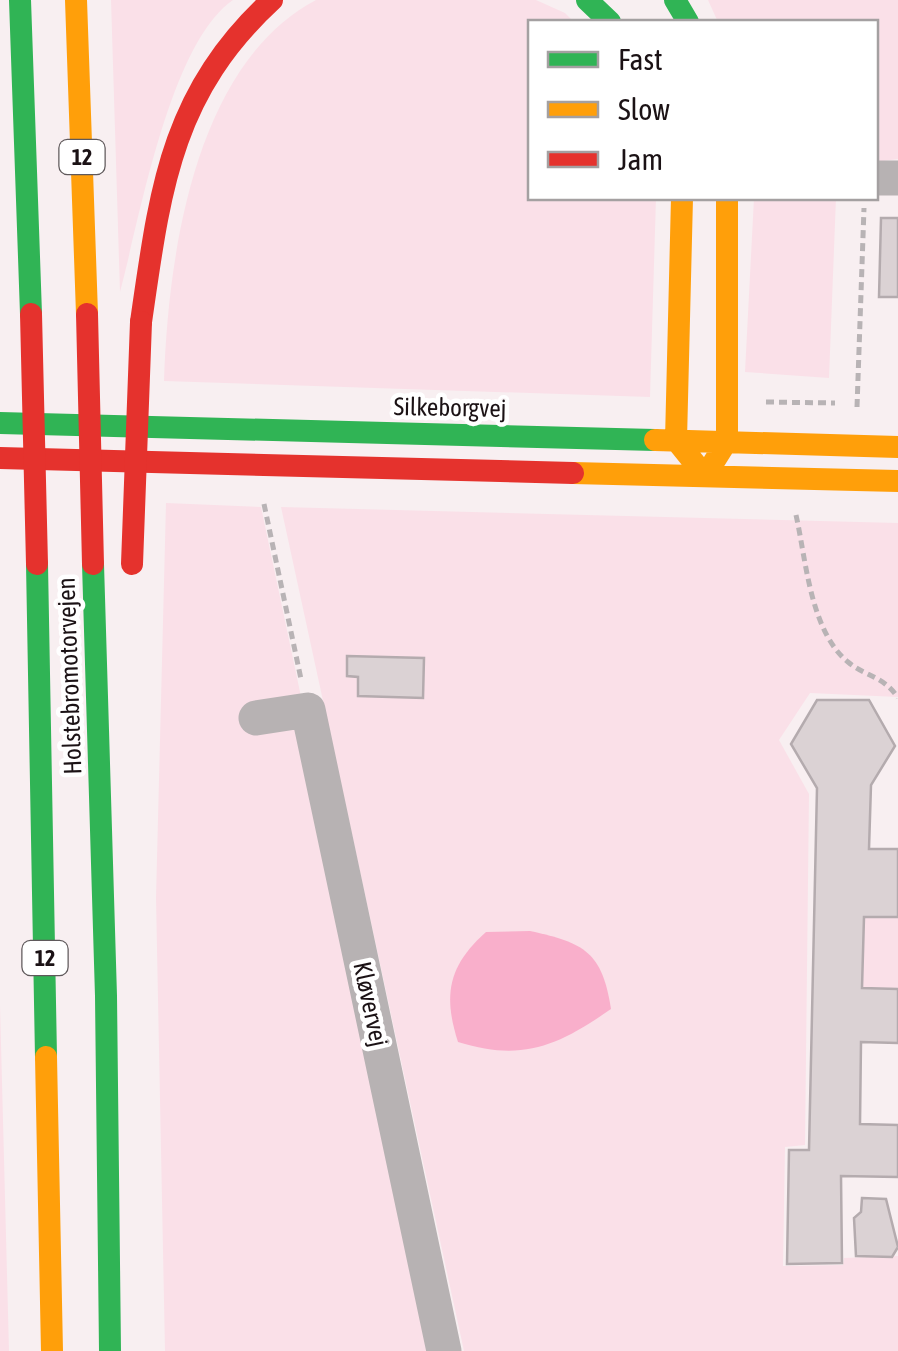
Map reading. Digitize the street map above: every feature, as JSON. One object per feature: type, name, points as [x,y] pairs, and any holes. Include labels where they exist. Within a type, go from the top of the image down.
[{"type":"main road","name":"Holstebromotorvejen","points":[[20,0],[38,564],[52,1351]]},
{"type":"main road","name":"Holstebromotorvejen","points":[[76,0],[106,996],[110,1351]]},
{"type":"main road","points":[[132,573],[141,322],[162,178],[190,102],[238,27],[272,0]]},
{"type":"main road","points":[[587,0],[608,20]]},
{"type":"main road","points":[[682,200],[676,440],[705,476]]},
{"type":"main road","points":[[705,476],[727,441],[727,200]]},
{"type":"main road","name":"Silkeborgvej","points":[[0,423],[898,447]]},
{"type":"main road","points":[[0,458],[898,481]]},
{"type":"main road","points":[[106,996],[126,843]]},
{"type":"street","points":[[256,718],[308,710]]},
{"type":"street","name":"Kløvervej","points":[[308,710],[444,1351]]},
{"type":"path","points":[[857,407],[864,200]]},
{"type":"path","points":[[256,467],[308,710]]},
{"type":"path","points":[[792,504],[822,626],[847,662],[888,682],[898,698]]},
{"type":"shaded area","points":[[111,0],[233,0],[211,22],[175,92],[160,134],[120,292]]},
{"type":"shaded area","points":[[316,0],[536,0],[565,13],[572,20],[528,20],[528,200],[656,200],[650,397],[164,381],[172,279],[196,168],[215,116],[241,69],[275,30]]},
{"type":"shaded area","points":[[708,0],[898,0],[898,159],[878,162],[878,20],[717,20]]},
{"type":"shaded area","points":[[754,200],[836,200],[829,378],[745,372]]},
{"type":"shaded area","points":[[166,503],[261,507],[439,1351],[165,1351],[156,898]]},
{"type":"shaded area","points":[[281,507],[898,523],[898,697],[810,693],[779,740],[809,794],[805,1145],[785,1147],[783,1266],[843,1265],[844,1258],[898,1256],[898,1351],[464,1351]]},
{"type":"shaded area","points":[[864,917],[898,917],[898,989],[862,988]]},
{"type":"shaded area","points":[[530,931],[565,940],[588,953],[602,974],[611,1009],[574,1033],[539,1047],[501,1050],[458,1042],[450,996],[463,957],[486,932]]},
{"type":"shaded area","points":[[0,1005],[9,1351],[0,1351]]},
{"type":"building","points":[[881,218],[898,218],[898,297],[879,297]]},
{"type":"building","points":[[347,656],[424,658],[423,698],[358,696],[358,677],[347,676]]},
{"type":"building","points":[[817,700],[869,700],[895,746],[871,785],[869,849],[898,849],[898,917],[864,917],[862,988],[898,989],[898,1043],[861,1042],[860,1124],[898,1125],[898,1177],[841,1176],[842,1263],[787,1264],[789,1150],[809,1150],[817,788],[791,744]]},
{"type":"building","points":[[862,1198],[886,1199],[898,1247],[892,1257],[856,1256],[854,1218],[861,1212]]},
{"type":"traffic: fast","points":[[20,0],[31,314]]},
{"type":"traffic: fast","points":[[587,0],[608,20]]},
{"type":"traffic: fast","points":[[675,0],[687,20]]},
{"type":"traffic: fast","points":[[0,423],[655,440]]},
{"type":"traffic: fast","points":[[37,564],[46,1057]]},
{"type":"traffic: fast","points":[[93,564],[106,996],[110,1351]]},
{"type":"traffic: slow","points":[[76,0],[87,314]]},
{"type":"traffic: slow","points":[[682,200],[676,440],[705,476],[727,441],[727,200]]},
{"type":"traffic: slow","points":[[655,440],[898,447]]},
{"type":"traffic: slow","points":[[573,473],[898,481]]},
{"type":"traffic: slow","points":[[46,1057],[52,1351]]},
{"type":"traffic: jam","points":[[141,322],[155,230],[175,147],[211,72],[238,35],[272,0]]},
{"type":"traffic: jam","points":[[31,314],[37,564]]},
{"type":"traffic: jam","points":[[87,314],[93,564]]},
{"type":"traffic: jam","points":[[132,564],[141,322]]},
{"type":"traffic: jam","points":[[0,458],[573,473]]}]
